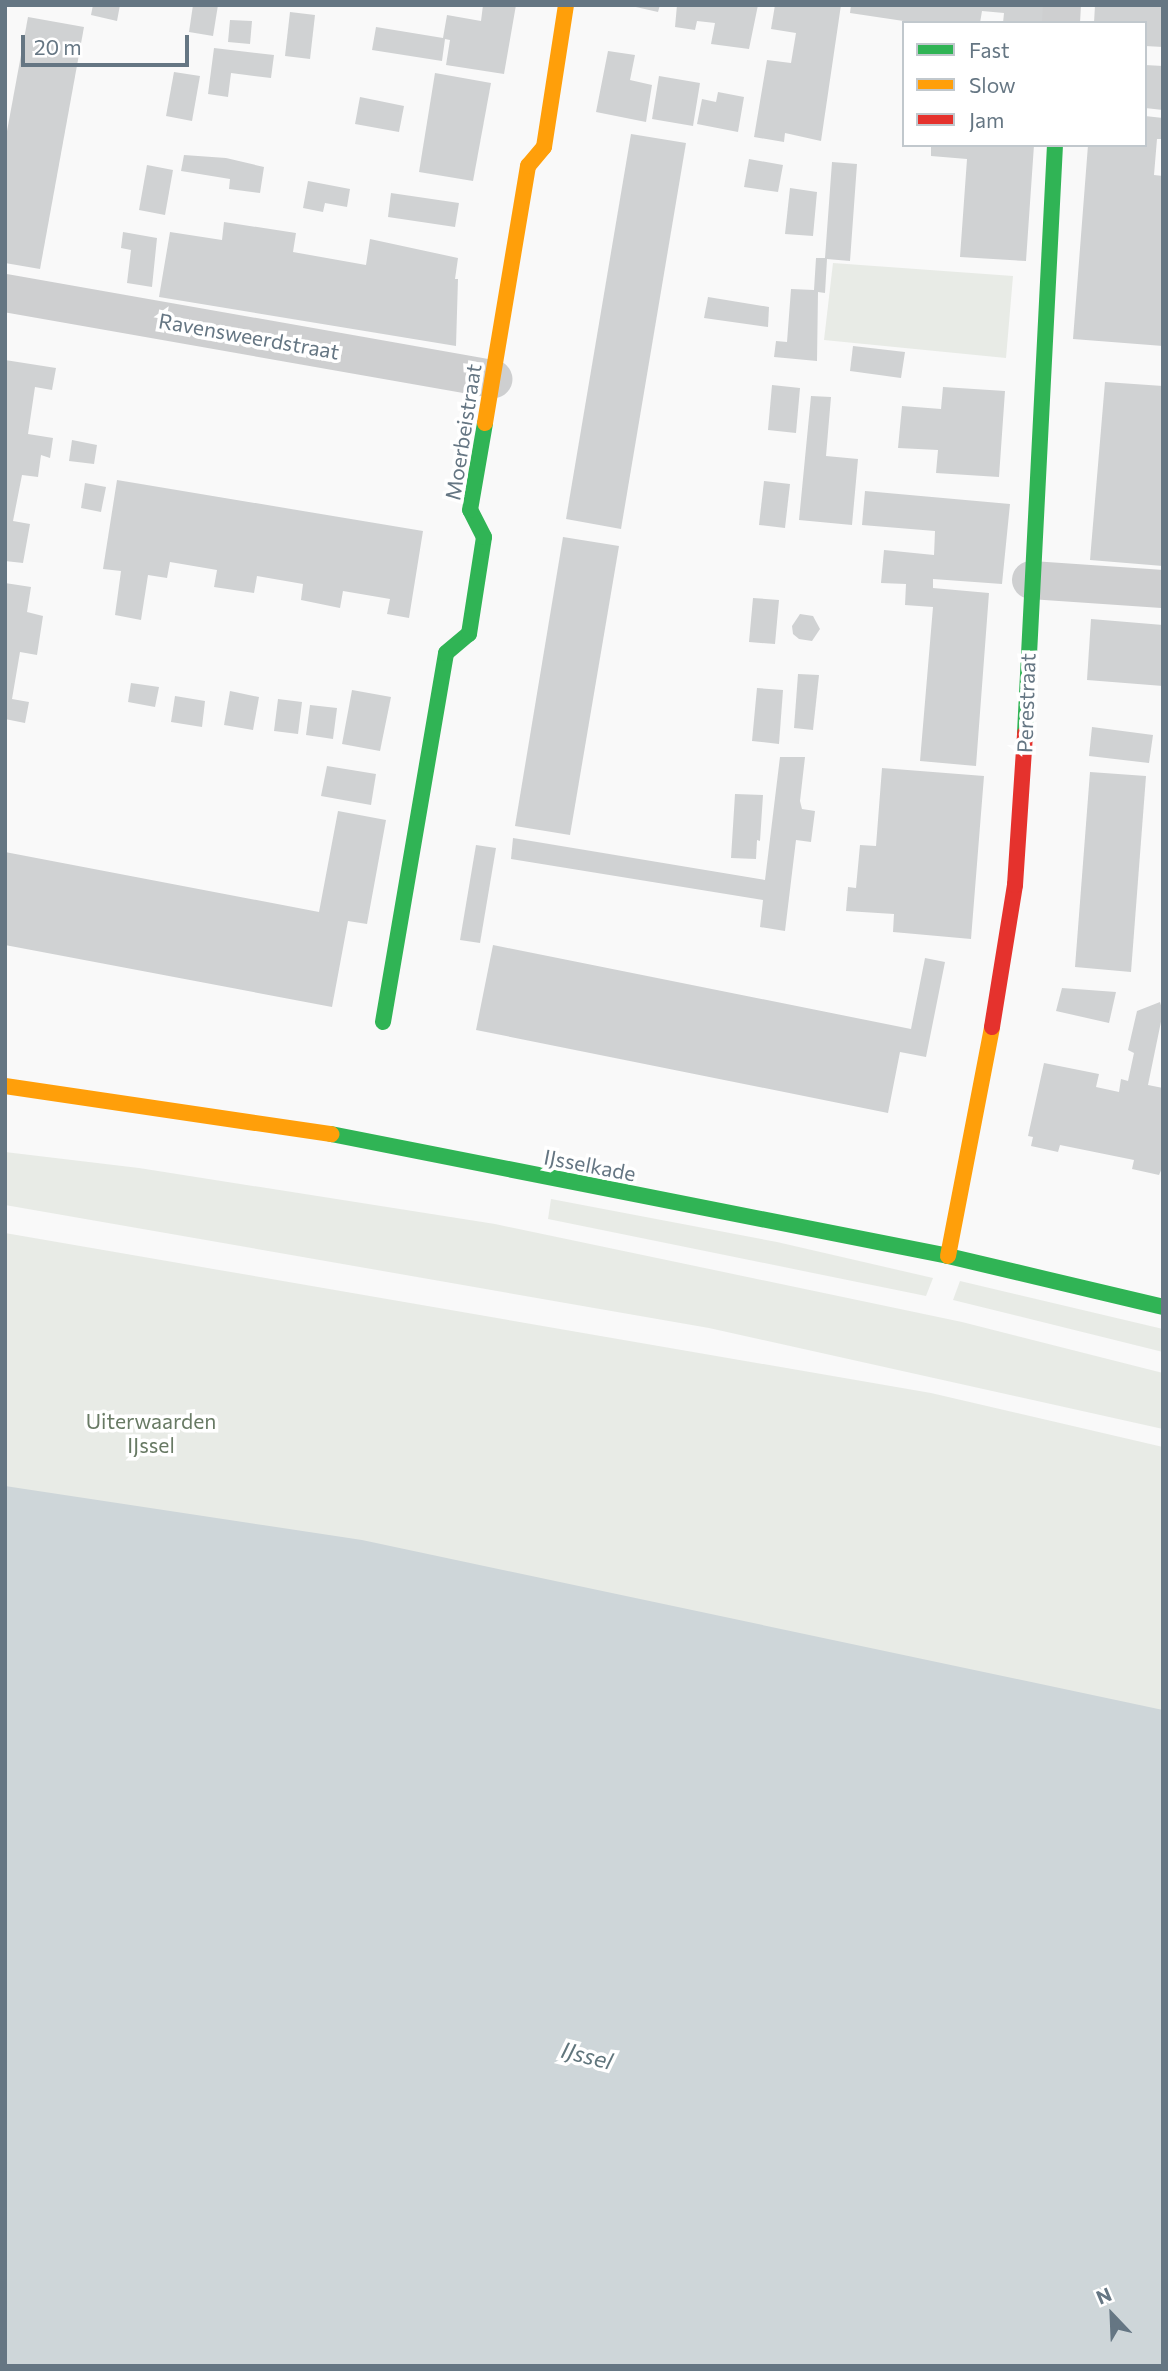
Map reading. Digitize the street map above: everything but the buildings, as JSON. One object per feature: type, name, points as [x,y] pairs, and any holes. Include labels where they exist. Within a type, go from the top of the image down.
[{"type":"street","name":"Moerbeistraat","points":[[383,1022],[446,653],[470,634],[484,537],[470,510],[528,166],[544,147],[566,5]]},
{"type":"street","name":"Perestraat","points":[[948,1256],[1003,969],[1023,796],[1031,580],[1055,147]]},
{"type":"street","name":"Ravensweerdstraat","points":[[5,293],[493,379]]},
{"type":"street","points":[[1031,580],[1163,589]]},
{"type":"street","name":"IJsselkade","points":[[5,1086],[238,1118],[352,1138],[948,1256],[1163,1307]]},
{"type":"green space","points":[[833,263],[1013,276],[1006,358],[824,340]]},
{"type":"green space","points":[[5,1152],[139,1168],[495,1224],[962,1322],[1163,1373],[1163,1429],[709,1328],[5,1205]]},
{"type":"green space","points":[[551,1199],[777,1242],[933,1278],[926,1296],[548,1219]]},
{"type":"green space","name":"Uiterwaarden IJssel","points":[[5,1233],[931,1393],[1163,1447],[1163,1749],[5,1538]]},
{"type":"green space","points":[[960,1281],[1163,1329],[1163,1352],[953,1300]]},
{"type":"water","name":"IJssel","points":[[5,1486],[362,1540],[1163,1710],[1163,2366],[5,2366]]},
{"type":"traffic: fast","points":[[1025,733],[1055,147]]},
{"type":"traffic: fast","points":[[383,1022],[446,653],[469,634],[484,537],[470,510],[485,423]]},
{"type":"traffic: fast","points":[[331,1134],[948,1256],[1163,1307]]},
{"type":"traffic: slow","points":[[485,423],[528,166],[544,147],[566,5]]},
{"type":"traffic: slow","points":[[948,1256],[992,1027]]},
{"type":"traffic: slow","points":[[5,1086],[331,1134]]},
{"type":"traffic: jam","points":[[992,1027],[1015,885],[1025,733]]}]
